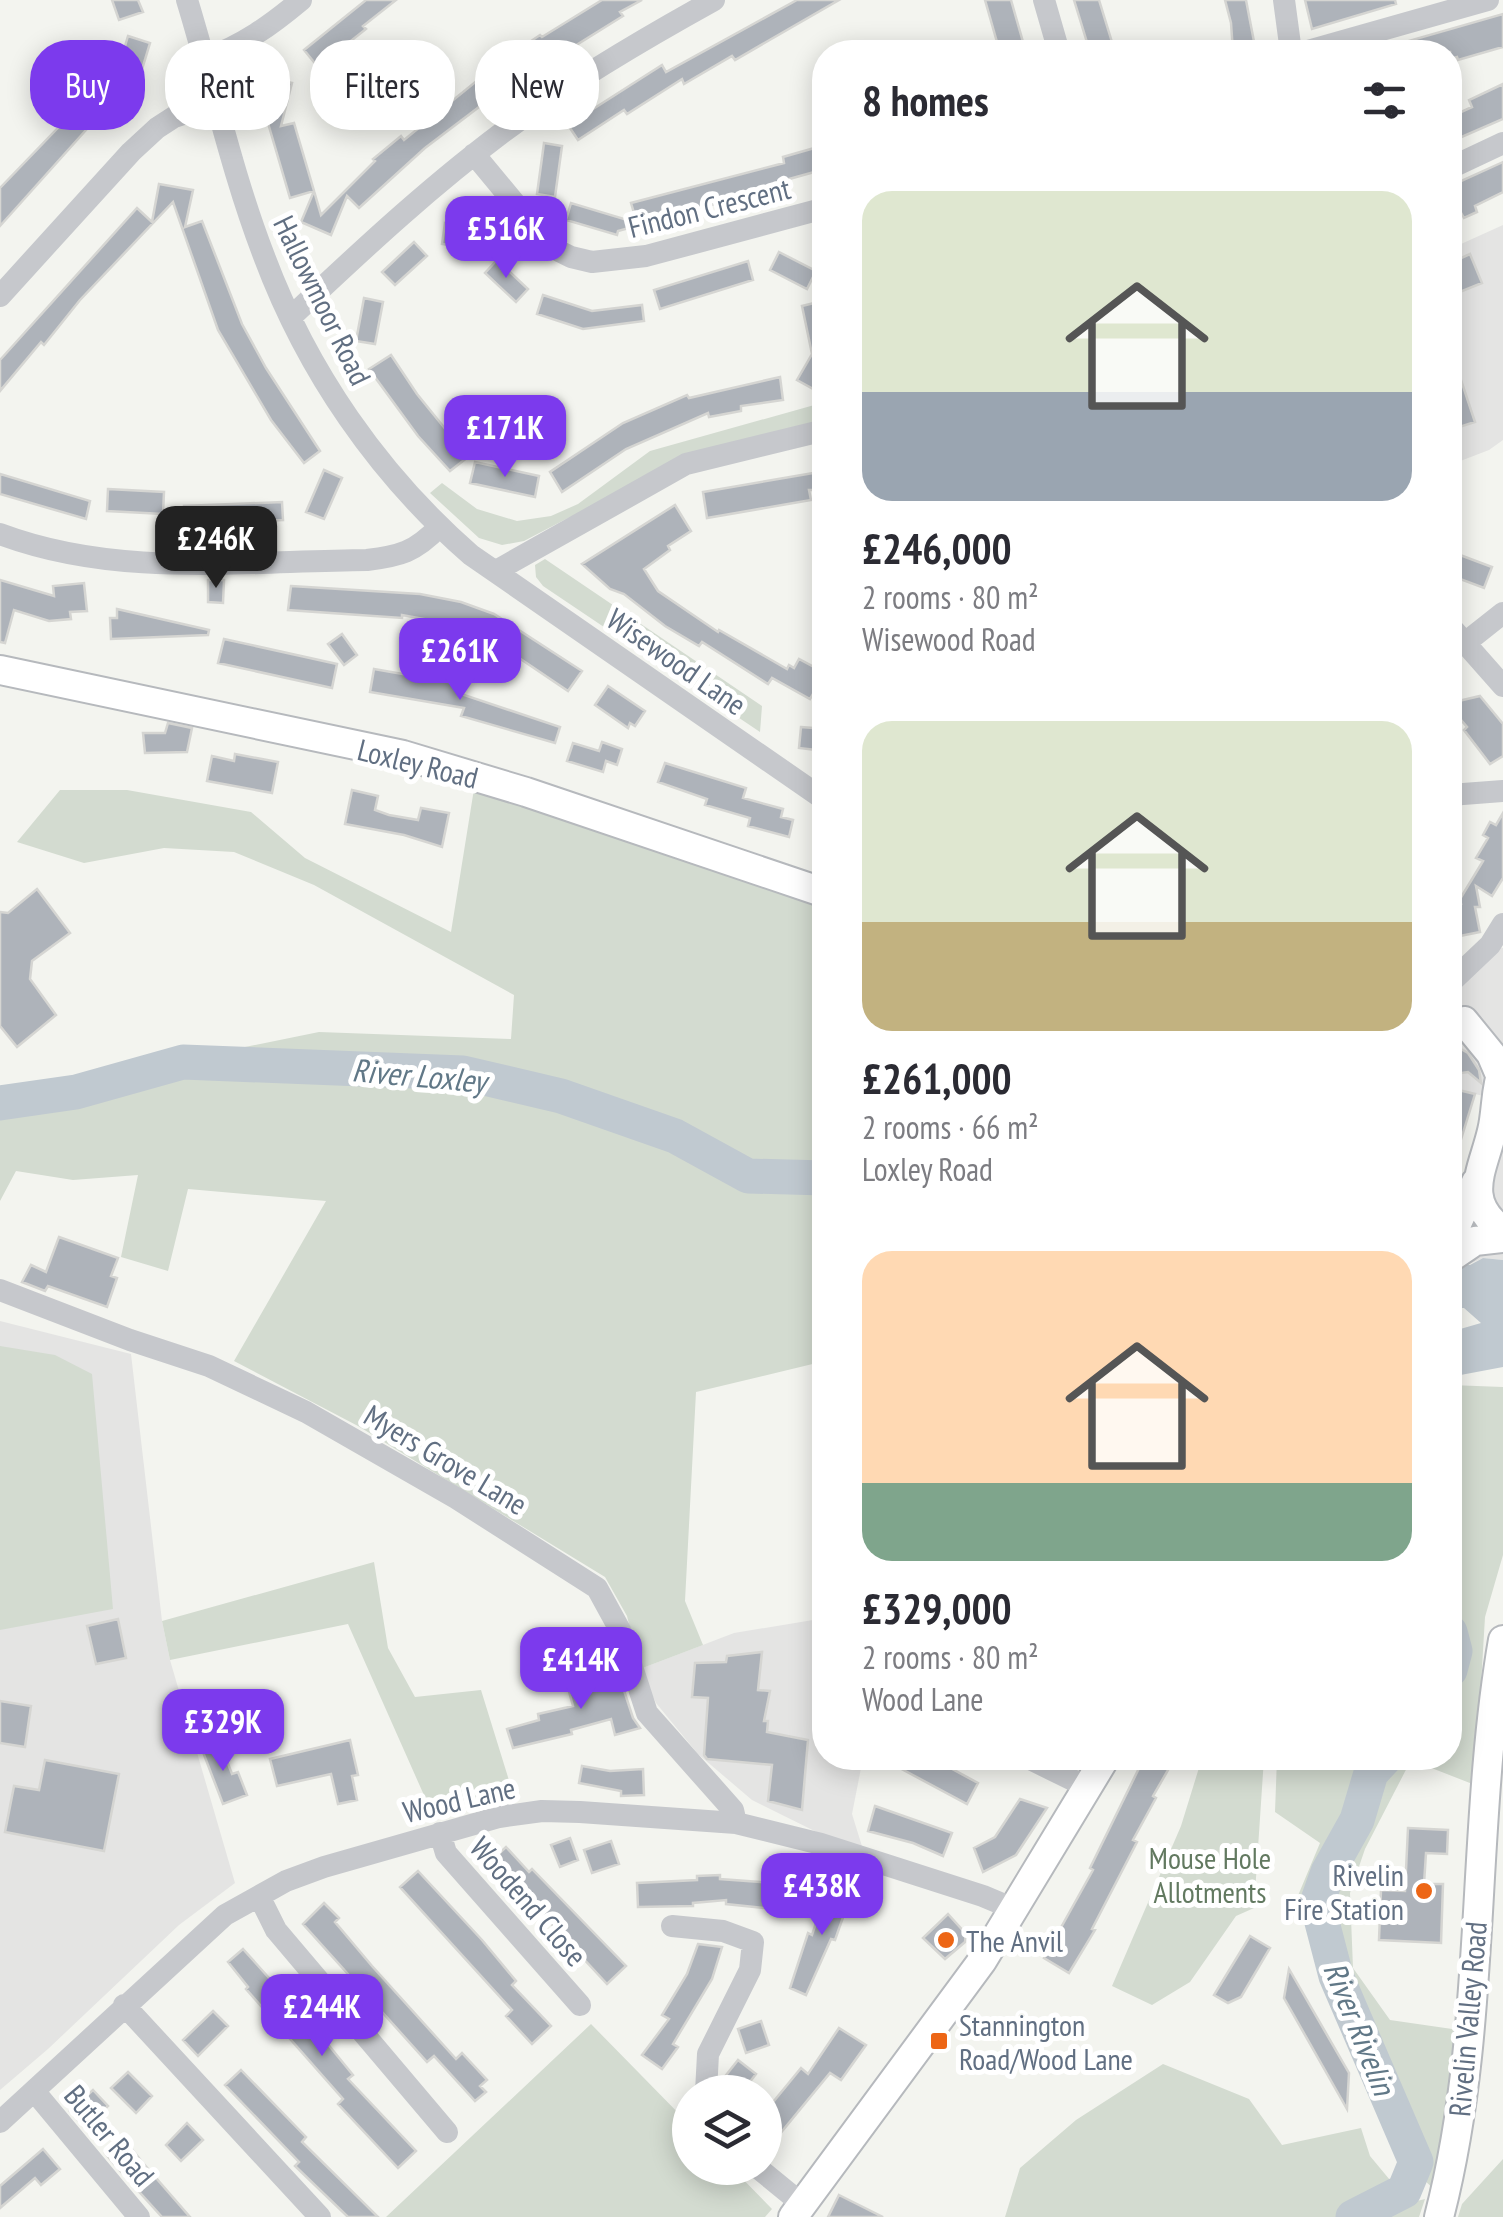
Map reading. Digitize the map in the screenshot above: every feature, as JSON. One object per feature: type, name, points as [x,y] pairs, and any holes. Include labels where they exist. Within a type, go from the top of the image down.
[{"type":"main road","name":"Loxley Road","points":[[0,670],[403,756],[526,792],[812,889]]},
{"type":"main road","points":[[1462,1020],[1503,1035]]},
{"type":"main road","points":[[1462,1023],[1502,1072],[1493,1130],[1462,1213]]},
{"type":"main road","points":[[1462,1249],[1498,1227],[1479,1199],[1476,1182]]},
{"type":"main road","name":"Rivelin Valley Road","points":[[1440,2217],[1462,2101],[1488,1748],[1503,1640]]},
{"type":"main road","points":[[798,2211],[982,1960],[1099,1770]]},
{"type":"street","name":"Hallowmoor Road","points":[[187,0],[199,40]]},
{"type":"street","points":[[249,40],[301,0]]},
{"type":"street","points":[[291,317],[474,154],[630,46],[714,0]]},
{"type":"street","points":[[1044,0],[1056,40]]},
{"type":"street","points":[[1284,0],[1289,40]]},
{"type":"street","points":[[1346,40],[1488,0]]},
{"type":"street","points":[[0,296],[131,152],[165,123]]},
{"type":"street","name":"Hallowmoor Road","points":[[225,130],[265,260],[331,394],[377,458],[439,527],[496,572]]},
{"type":"street","points":[[1462,162],[1503,142]]},
{"type":"street","name":"Findon Crescent","points":[[474,154],[551,247],[592,262],[646,256],[812,211]]},
{"type":"street","points":[[496,572],[686,464],[812,433]]},
{"type":"street","points":[[0,534],[53,551],[142,564],[400,556],[424,542],[439,527]]},
{"type":"street","name":"Wisewood Lane","points":[[496,572],[812,791]]},
{"type":"street","points":[[1462,632],[1503,613]]},
{"type":"street","points":[[1462,640],[1503,686]]},
{"type":"street","points":[[1462,794],[1503,791]]},
{"type":"street","points":[[1462,972],[1490,945],[1503,924]]},
{"type":"street","name":"Myers Grove Lane","points":[[0,1290],[208,1366],[306,1412],[456,1498],[597,1588],[620,1630],[648,1714],[733,1810],[736,1823]]},
{"type":"street","points":[[1052,1770],[1089,1788]]},
{"type":"street","name":"Wood Lane","points":[[0,2122],[225,1915],[286,1881],[324,1867],[499,1817],[542,1812],[736,1823],[821,1844],[1014,1909]]},
{"type":"street","name":"Woodend Close","points":[[440,1832],[446,1853],[580,2005]]},
{"type":"street","points":[[259,1896],[276,1930],[447,2132]]},
{"type":"street","points":[[672,1926],[723,1931],[753,1942],[750,1970],[708,2054],[707,2075]]},
{"type":"street","points":[[124,2005],[320,2217]]},
{"type":"street","name":"Butler Road","points":[[35,2092],[139,2217]]},
{"type":"street","points":[[774,2185],[798,2211]]},
{"type":"shaded area","points":[[1503,225],[1503,440],[1462,460],[1462,244]]},
{"type":"shaded area","points":[[1490,945],[1503,948],[1503,1260],[1483,1258],[1467,1265],[1462,1263],[1462,1222],[1491,1135],[1496,1099],[1462,1091],[1462,972]]},
{"type":"shaded area","points":[[1483,1258],[1503,1260],[1503,1367],[1462,1375],[1462,1329],[1481,1323],[1462,1308],[1462,1265]]},
{"type":"shaded area","points":[[0,1321],[131,1354],[162,1621],[235,1883],[179,1925],[0,2090]]},
{"type":"shaded area","points":[[812,1620],[812,1770],[861,1770],[852,1814],[865,1856],[752,1800],[698,1754],[656,1703],[640,1669],[734,1633]]},
{"type":"green space","points":[[812,406],[812,426],[568,518],[524,541],[502,545],[479,538],[430,493],[442,483],[477,509],[517,521],[551,516],[578,504],[650,451]]},
{"type":"green space","points":[[545,559],[762,706],[760,732],[543,586],[536,577],[535,565]]},
{"type":"green space","points":[[474,789],[812,899],[812,1364],[696,1392],[685,1601],[703,1645],[640,1669],[627,1616],[605,1577],[358,1426],[234,1361],[326,1201],[188,1189],[168,1271],[121,1257],[138,1175],[73,1180],[16,1171],[0,1201],[0,1091],[65,1098],[132,1082],[191,1058],[319,1032],[511,1039],[514,995],[314,885],[234,852],[164,848],[84,863],[17,842],[60,790],[127,790],[251,812],[305,858],[451,932]]},
{"type":"green space","points":[[0,1346],[55,1355],[92,1374],[113,1609],[0,1630]]},
{"type":"green space","points":[[1462,1385],[1503,1387],[1503,1555],[1485,1617],[1475,1785],[1437,1770],[1462,1770]]},
{"type":"green space","points":[[374,1562],[388,1648],[415,1697],[481,1690],[512,1790],[431,1811],[348,1624],[170,1660],[162,1621]]},
{"type":"green space","name":"Mouse Hole Allotments","points":[[1198,1770],[1263,1770],[1254,1908],[1236,1916],[1190,1982],[1152,2005],[1112,1986],[1181,1826]]},
{"type":"green space","points":[[1277,1770],[1406,1770],[1365,1849],[1350,1893],[1353,1968],[1390,2020],[1459,2030],[1437,2192],[1397,2155],[1372,2074],[1322,1966],[1297,1898],[1320,1843],[1275,1812]]},
{"type":"green space","points":[[591,2024],[672,2107],[672,2185],[749,2185],[772,2209],[765,2217],[386,2217]]},
{"type":"green space","points":[[1163,2064],[1249,2099],[1282,2145],[1361,2128],[1370,2156],[1409,2203],[1425,2199],[1419,2217],[1005,2217],[1020,2168],[1076,2120]]},
{"type":"green space","points":[[1503,2159],[1503,2217],[1458,2217],[1462,2204]]},
{"type":"building","points":[[112,0],[138,0],[143,12],[119,20]]},
{"type":"building","points":[[366,0],[396,0],[363,26],[366,29],[352,40],[316,40]]},
{"type":"building","points":[[602,0],[642,0],[584,40],[533,40]]},
{"type":"building","points":[[797,0],[839,0],[735,60],[732,56],[684,84],[682,79],[627,114],[624,110],[599,126],[599,105],[662,65],[666,72]]},
{"type":"building","points":[[985,0],[1011,0],[1022,40],[996,40]]},
{"type":"building","points":[[1074,0],[1099,0],[1111,40],[1086,40]]},
{"type":"building","points":[[1225,0],[1246,0],[1254,40],[1232,40]]},
{"type":"building","points":[[1305,0],[1395,0],[1396,4],[1312,29]]},
{"type":"building","points":[[1503,14],[1503,47],[1462,59],[1462,40],[1412,40]]},
{"type":"building","points":[[475,82],[475,110],[455,125],[455,99]]},
{"type":"building","points":[[1503,84],[1503,119],[1462,137],[1462,112],[1472,107],[1469,100]]},
{"type":"building","points":[[294,123],[314,191],[290,198],[270,130],[290,130],[290,124]]},
{"type":"building","points":[[56,130],[86,130],[0,226],[0,188]]},
{"type":"building","points":[[416,130],[449,130],[359,208],[347,196],[331,235],[301,222],[314,191],[321,215],[373,159],[401,136],[404,140]]},
{"type":"building","points":[[571,130],[593,130],[578,140]]},
{"type":"building","points":[[544,143],[562,146],[555,197],[537,194]]},
{"type":"building","points":[[812,149],[812,173],[775,183],[776,187],[618,231],[617,235],[566,220],[571,203],[637,223],[631,203],[784,163],[783,157]]},
{"type":"building","points":[[1503,162],[1503,192],[1475,206],[1477,212],[1464,218],[1462,181]]},
{"type":"building","points":[[159,184],[193,190],[185,227],[202,221],[242,324],[320,451],[304,463],[271,420],[218,330],[173,202],[0,391],[0,360],[137,208],[152,222]]},
{"type":"building","points":[[445,223],[486,229],[483,250],[442,244]]},
{"type":"building","points":[[414,242],[427,256],[395,285],[382,272]]},
{"type":"building","points":[[779,252],[812,269],[812,279],[807,289],[770,270]]},
{"type":"building","points":[[1470,254],[1482,283],[1462,291],[1462,258]]},
{"type":"building","points":[[497,260],[528,289],[516,302],[485,273]]},
{"type":"building","points":[[748,261],[753,280],[660,309],[654,290]]},
{"type":"building","points":[[543,295],[592,311],[642,305],[644,321],[583,329],[537,314]]},
{"type":"building","points":[[364,298],[383,302],[375,344],[356,341]]},
{"type":"building","points":[[812,304],[812,354],[802,306]]},
{"type":"building","points":[[812,354],[812,388],[797,380]]},
{"type":"building","points":[[391,355],[468,457],[450,471],[418,436],[369,369]]},
{"type":"building","points":[[780,377],[783,400],[741,406],[741,411],[709,417],[708,413],[626,449],[562,492],[550,472],[623,423],[687,395],[689,398]]},
{"type":"building","points":[[1462,383],[1475,422],[1462,426]]},
{"type":"building","points":[[475,462],[539,476],[535,497],[470,483]]},
{"type":"building","points":[[324,470],[342,478],[324,519],[306,512]]},
{"type":"building","points":[[812,473],[811,500],[707,518],[703,492]]},
{"type":"building","points":[[0,474],[90,501],[86,519],[0,494]]},
{"type":"building","points":[[108,489],[164,492],[163,514],[107,511]]},
{"type":"building","points":[[282,502],[283,520],[184,524],[184,506]]},
{"type":"building","points":[[675,505],[691,531],[644,569],[658,591],[718,632],[787,669],[789,665],[794,668],[799,659],[812,666],[810,699],[772,678],[768,684],[702,642],[699,646],[665,626],[624,594],[610,589],[582,564]]},
{"type":"building","points":[[1462,556],[1492,567],[1484,588],[1462,580]]},
{"type":"building","points":[[0,580],[54,596],[53,586],[84,583],[87,611],[70,612],[71,619],[49,621],[14,610],[5,643],[0,642]]},
{"type":"building","points":[[208,580],[224,580],[223,603],[208,602]]},
{"type":"building","points":[[291,586],[420,594],[461,602],[494,614],[582,671],[568,691],[488,637],[456,625],[402,615],[288,610]]},
{"type":"building","points":[[117,609],[209,630],[208,635],[111,639],[110,618],[117,618]]},
{"type":"building","points":[[342,634],[357,655],[344,665],[328,644]]},
{"type":"building","points":[[224,639],[337,664],[332,688],[218,663]]},
{"type":"building","points":[[374,669],[460,684],[458,693],[560,727],[555,743],[461,716],[464,708],[370,692]]},
{"type":"building","points":[[608,686],[645,711],[635,726],[630,723],[628,728],[595,705]]},
{"type":"building","points":[[1480,696],[1503,724],[1503,756],[1490,764],[1464,730],[1467,727],[1462,721],[1462,700]]},
{"type":"building","points":[[168,723],[192,728],[187,752],[145,753],[143,733],[165,733]]},
{"type":"building","points":[[801,727],[812,728],[812,750],[799,748]]},
{"type":"building","points":[[602,742],[622,749],[617,765],[606,761],[603,772],[567,761],[573,743],[599,751]]},
{"type":"building","points":[[235,754],[278,762],[272,793],[207,781],[212,756],[234,761]]},
{"type":"building","points":[[665,763],[746,788],[743,798],[783,809],[781,817],[793,820],[789,837],[748,826],[750,818],[705,805],[707,799],[658,782]]},
{"type":"building","points":[[352,790],[378,796],[375,810],[389,815],[418,820],[421,808],[449,813],[442,847],[345,824]]},
{"type":"building","points":[[1503,813],[1503,878],[1492,896],[1476,886],[1480,932],[1462,936],[1462,896],[1483,861],[1476,858],[1488,838],[1483,835],[1490,822],[1496,825]]},
{"type":"building","points":[[37,889],[70,933],[32,961],[30,979],[56,1015],[17,1047],[0,1026],[0,912],[8,913]]},
{"type":"building","points":[[1462,1050],[1479,1070],[1481,1083],[1468,1072],[1462,1073]]},
{"type":"building","points":[[1462,1091],[1475,1094],[1462,1136]]},
{"type":"building","points":[[59,1237],[118,1258],[111,1276],[117,1278],[107,1307],[48,1286],[45,1291],[22,1282],[31,1265],[46,1272]]},
{"type":"building","points":[[118,1619],[126,1658],[96,1664],[87,1626]]},
{"type":"building","points":[[762,1652],[758,1690],[770,1691],[764,1721],[768,1721],[767,1732],[808,1740],[802,1810],[768,1801],[772,1765],[707,1759],[704,1755],[708,1698],[692,1697],[695,1663],[726,1662],[727,1656]]},
{"type":"building","points":[[616,1666],[640,1728],[615,1735],[611,1719],[571,1730],[572,1734],[513,1748],[507,1729],[539,1720],[538,1714],[573,1706],[568,1688],[602,1678],[600,1671]]},
{"type":"building","points":[[0,1701],[31,1706],[25,1747],[0,1743]]},
{"type":"building","points":[[219,1740],[232,1774],[238,1772],[247,1795],[223,1804],[201,1747]]},
{"type":"building","points":[[350,1740],[358,1775],[352,1776],[357,1800],[338,1804],[331,1774],[277,1786],[270,1759]]},
{"type":"building","points":[[45,1760],[119,1774],[104,1851],[5,1832],[14,1786],[39,1790]]},
{"type":"building","points":[[582,1766],[610,1771],[643,1769],[644,1795],[621,1796],[621,1791],[579,1783]]},
{"type":"building","points":[[903,1770],[954,1770],[978,1783],[967,1804]]},
{"type":"building","points":[[1138,1770],[1168,1770],[1133,1840],[1137,1842],[1092,1929],[1095,1930],[1069,1973],[1044,1958],[1093,1870],[1090,1868]]},
{"type":"building","points":[[1020,1799],[1047,1808],[1016,1855],[983,1872],[974,1848],[995,1837]]},
{"type":"building","points":[[875,1806],[952,1833],[943,1856],[868,1831]]},
{"type":"building","name":"Rivelin Fire Station","points":[[1408,1828],[1448,1830],[1447,1854],[1426,1853],[1424,1884],[1443,1884],[1441,1943],[1379,1940],[1381,1890],[1405,1891]]},
{"type":"building","points":[[570,1838],[578,1860],[560,1867],[551,1845]]},
{"type":"building","points":[[611,1841],[619,1864],[592,1873],[584,1850]]},
{"type":"building","points":[[506,1847],[626,1966],[607,1984],[492,1860]]},
{"type":"building","points":[[418,1871],[482,1940],[516,1981],[512,1985],[551,2026],[532,2044],[506,2016],[512,2010],[400,1887]]},
{"type":"building","points":[[720,1875],[720,1879],[786,1884],[783,1910],[726,1904],[726,1900],[693,1906],[638,1907],[637,1883]]},
{"type":"building","points":[[837,1887],[862,1894],[858,1909],[847,1906],[835,1940],[831,1939],[806,1995],[790,1988],[808,1933],[812,1935],[821,1908],[831,1911]]},
{"type":"building","points":[[324,1903],[372,1966],[456,2059],[462,2053],[487,2080],[480,2086],[486,2092],[475,2101],[434,2056],[427,2062],[303,1924]]},
{"type":"building","name":"The Anvil","points":[[948,1914],[966,1934],[965,1942],[945,1959],[923,1938]]},
{"type":"building","points":[[1250,1936],[1270,1948],[1241,1997],[1228,2003],[1214,1995]]},
{"type":"building","points":[[698,1944],[722,1947],[712,1979],[673,2044],[678,2047],[662,2069],[642,2055],[669,2019],[662,2015],[687,1974]]},
{"type":"building","points":[[243,1949],[353,2075],[348,2079],[416,2151],[398,2168],[338,2104],[343,2099],[246,1989],[228,1962]]},
{"type":"building","points":[[1289,1969],[1349,2073],[1347,2109],[1284,1998]]},
{"type":"building","points":[[213,2011],[228,2026],[198,2056],[183,2040]]},
{"type":"building","points":[[761,2021],[769,2045],[746,2053],[738,2029]]},
{"type":"building","points":[[839,2028],[866,2045],[841,2080],[830,2073],[782,2131],[782,2091],[801,2068],[808,2074]]},
{"type":"building","points":[[738,2060],[756,2074],[755,2075],[726,2075]]},
{"type":"building","points":[[241,2070],[306,2137],[302,2142],[378,2217],[348,2217],[295,2166],[299,2162],[225,2085]]},
{"type":"building","points":[[128,2072],[152,2096],[136,2113],[111,2088]]},
{"type":"building","points":[[93,2090],[108,2106],[85,2128],[70,2111]]},
{"type":"building","points":[[187,2123],[203,2140],[181,2161],[166,2145]]},
{"type":"building","points":[[123,2138],[190,2217],[162,2217],[114,2164],[105,2153]]},
{"type":"building","points":[[43,2149],[60,2169],[41,2185],[35,2178],[0,2208],[0,2186]]},
{"type":"building","points":[[839,2195],[883,2217],[828,2217]]},
{"type":"waterway","name":"River Loxley","points":[[0,1103],[76,1092],[183,1062],[463,1073],[561,1096],[675,1136],[748,1176],[812,1178]]},
{"type":"waterway","name":"River Rivelin","points":[[1353,2217],[1404,2191],[1416,2162],[1336,1976],[1317,1903],[1328,1872],[1357,1820],[1374,1770]]},
{"type":"place","name":"Rivelin Fire Station","points":[[1424,1891]]},
{"type":"place","name":"The Anvil","points":[[946,1940]]},
{"type":"place","name":"Stannington Road/Wood Lane","points":[[939,2041]]}]
